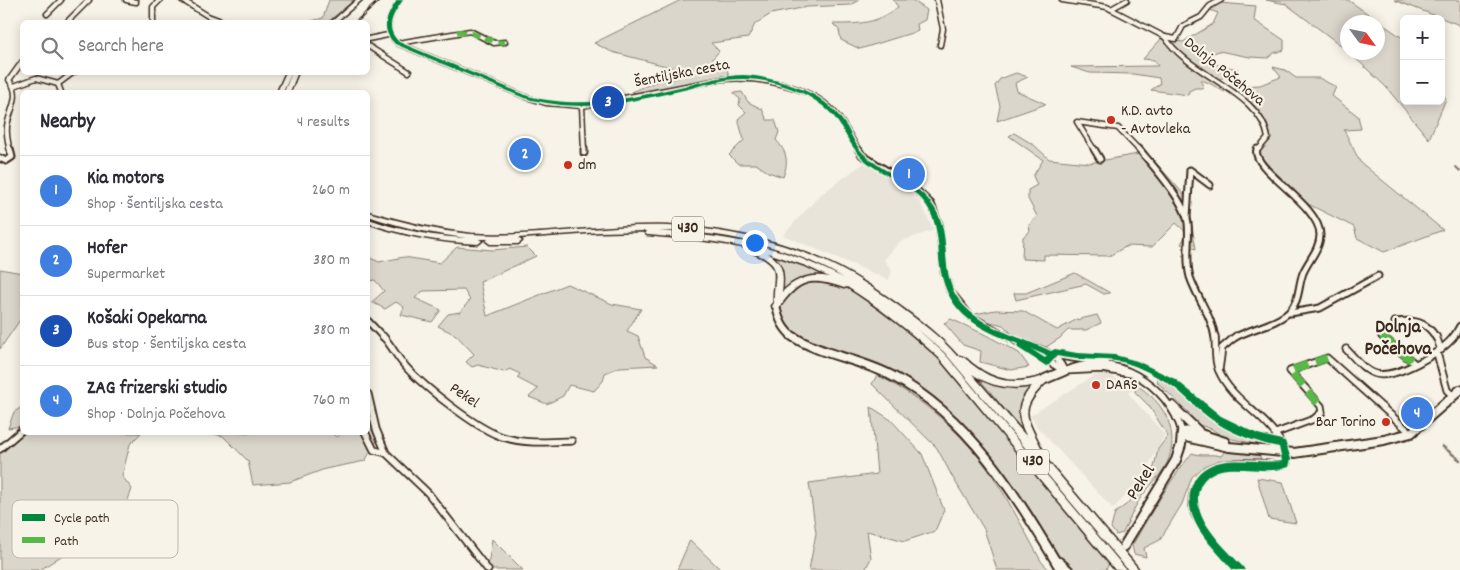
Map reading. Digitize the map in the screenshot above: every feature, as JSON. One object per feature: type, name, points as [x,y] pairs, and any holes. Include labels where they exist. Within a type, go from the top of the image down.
[{"type":"highway","points":[[335,20],[359,0]]},
{"type":"highway","points":[[340,20],[364,0]]},
{"type":"highway","points":[[281,90],[288,75]]},
{"type":"highway","points":[[288,90],[294,75]]},
{"type":"highway","name":"430","points":[[370,215],[391,222],[443,233],[497,239],[616,229],[677,228],[725,234],[772,244],[820,262],[870,288],[921,326],[948,351],[1134,570]]},
{"type":"highway","name":"430","points":[[370,222],[411,234],[441,238],[544,239],[645,233],[716,238],[769,249],[800,260],[850,283],[887,307],[919,333],[942,356],[1115,570]]},
{"type":"highway","points":[[716,238],[762,252],[772,260],[780,274],[781,283],[776,306]]},
{"type":"highway","points":[[776,306],[788,288],[804,280],[816,278],[836,282],[887,307]]},
{"type":"highway","points":[[948,351],[976,373],[1000,384],[1021,386],[1045,379]]},
{"type":"highway","points":[[1045,379],[1024,401],[1022,414],[1026,430],[1046,465]]},
{"type":"main road","points":[[776,306],[780,322],[791,336],[811,346],[885,372],[941,408],[970,436],[997,469],[1061,570]]},
{"type":"main road","points":[[1045,379],[1064,371]]},
{"type":"main road","points":[[1182,434],[1229,447],[1252,450],[1320,450],[1384,440],[1411,432],[1424,424],[1460,390]]},
{"type":"main road","points":[[1172,406],[1189,424],[1209,437]]},
{"type":"main road","points":[[1182,434],[1191,431],[1252,450]]},
{"type":"main road","name":"Pekel","points":[[1124,546],[1176,460],[1182,434]]},
{"type":"main road","points":[[1053,556],[1068,570]]},
{"type":"street","points":[[47,14],[61,0]]},
{"type":"street","points":[[69,20],[89,0]]},
{"type":"street","points":[[126,0],[136,2]]},
{"type":"street","points":[[153,20],[151,8],[153,4],[160,0]]},
{"type":"street","points":[[182,0],[208,16],[219,20]]},
{"type":"street","points":[[370,39],[388,35],[387,26],[389,19],[400,0]]},
{"type":"street","points":[[937,0],[941,15],[943,40],[940,45]]},
{"type":"street","points":[[1062,0],[1111,9],[1122,17],[1165,37]]},
{"type":"street","points":[[1111,9],[1127,0]]},
{"type":"street","name":"Dolnja Počehova","points":[[1165,37],[1176,39],[1183,26],[1201,17],[1210,6],[1221,0]]},
{"type":"street","points":[[397,43],[466,31],[475,32],[494,43],[505,42]]},
{"type":"street","name":"Šentiljska cesta","points":[[388,35],[397,43],[532,99],[553,104],[582,106],[723,79],[743,77],[780,83],[817,98],[834,112],[862,156],[913,187],[931,204],[939,224],[946,280],[956,300],[971,317],[1064,371]]},
{"type":"street","name":"Dolnja Počehova","points":[[1165,37],[1170,45],[1186,59],[1248,105],[1258,115],[1267,129],[1268,138],[1256,151],[1256,156],[1261,166],[1302,201],[1318,223],[1319,241],[1301,278],[1295,306],[1289,313]]},
{"type":"street","points":[[370,47],[409,72]]},
{"type":"street","points":[[0,158],[6,161],[12,157],[7,140],[7,127],[16,95],[14,86],[8,80],[20,65]]},
{"type":"street","points":[[58,84],[70,75]]},
{"type":"street","points":[[14,86],[36,78],[58,84]]},
{"type":"street","points":[[58,84],[60,90]]},
{"type":"street","points":[[582,106],[584,153]]},
{"type":"street","points":[[1100,159],[1077,122],[1118,128],[1123,131],[1143,151],[1187,217]]},
{"type":"street","points":[[1210,185],[1190,170],[1187,217],[1189,273],[1213,328],[1219,370],[1236,395],[1276,434],[1287,462],[1282,465],[1242,464],[1210,469],[1202,476],[1194,488],[1192,504],[1197,520],[1240,570]]},
{"type":"street","points":[[1219,370],[1224,345],[1250,330],[1289,313],[1320,308],[1378,276]]},
{"type":"street","points":[[1395,322],[1406,320],[1424,324],[1436,334],[1447,390],[1453,396]]},
{"type":"street","name":"Pekel","points":[[370,323],[392,346],[400,361],[428,388],[486,430],[502,437],[522,441],[572,441]]},
{"type":"street","points":[[1346,349],[1370,371],[1378,375],[1391,373],[1439,352],[1447,345],[1460,326]]},
{"type":"street","points":[[1382,336],[1414,363]]},
{"type":"street","name":"Šentiljska cesta","points":[[1017,342],[1052,355],[1072,359],[1097,360],[1110,366]]},
{"type":"street","points":[[1052,355],[1062,364],[1064,371]]},
{"type":"street","points":[[1276,434],[1314,419],[1322,412],[1318,402],[1290,371],[1327,358],[1411,432]]},
{"type":"street","points":[[1064,371],[1085,364],[1110,366],[1131,374],[1151,385],[1172,406],[1182,434]]},
{"type":"street","points":[[1064,371],[1102,369],[1131,374]]},
{"type":"street","points":[[370,403],[376,429],[386,453],[428,493],[488,570]]},
{"type":"street","points":[[0,449],[20,432]]},
{"type":"street","points":[[366,435],[374,452],[378,454],[386,453]]},
{"type":"shaded area","points":[[329,0],[354,0],[330,20],[316,20],[323,18]]},
{"type":"shaded area","points":[[681,0],[859,0],[850,5],[807,7],[771,14],[755,24],[748,38],[711,43],[719,51],[710,62],[722,65],[727,69],[729,76],[641,94],[632,92],[660,80],[670,81],[689,72],[612,52],[594,43]]},
{"type":"shaded area","points":[[893,0],[912,0],[927,10],[925,20],[917,24],[918,31],[860,49],[841,40],[839,30],[833,24],[867,22],[883,17],[898,7]]},
{"type":"shaded area","points":[[1266,0],[1348,0],[1370,15],[1340,15],[1340,45],[1286,4]]},
{"type":"shaded area","points":[[1394,0],[1460,0],[1460,26],[1445,19],[1445,15],[1433,15]]},
{"type":"shaded area","points":[[1219,3],[1256,6],[1254,20],[1284,40],[1284,50],[1274,53],[1268,58],[1250,57],[1219,51],[1208,55],[1208,63],[1238,69],[1231,76],[1242,86],[1260,85],[1281,77],[1273,67],[1285,70],[1296,78],[1319,78],[1336,87],[1332,96],[1358,116],[1361,129],[1344,130],[1360,162],[1443,230],[1384,252],[1357,238],[1354,227],[1306,203],[1291,188],[1262,166],[1257,152],[1269,138],[1268,129],[1258,115],[1237,96],[1234,83],[1224,77],[1218,80],[1225,92],[1200,80],[1204,88],[1195,88],[1189,91],[1188,95],[1151,90],[1160,84],[1159,78],[1133,74],[1090,73],[1071,67],[1158,66],[1154,60],[1143,59],[1161,39],[1183,42],[1213,24],[1218,13],[1207,9]]},
{"type":"shaded area","points":[[1385,26],[1400,36],[1400,104],[1386,87],[1357,60],[1385,60]]},
{"type":"shaded area","points":[[1016,73],[1028,77],[1015,83],[1017,91],[1046,104],[997,121],[1000,106],[995,86],[1000,79]]},
{"type":"shaded area","points":[[742,92],[748,102],[762,109],[767,120],[775,120],[779,132],[776,140],[786,157],[783,177],[768,172],[756,164],[738,164],[729,155],[744,140],[738,119],[746,112],[739,105],[740,99],[733,93]]},
{"type":"shaded area","points":[[1401,105],[1443,105],[1429,139]]},
{"type":"shaded area","points":[[1014,133],[1034,145],[1049,159],[1089,163],[1138,154],[1150,156],[1187,198],[1196,249],[1181,244],[1187,233],[1176,223],[1152,247],[1127,246],[1109,256],[1044,255],[1044,260],[1022,259],[1023,237],[1030,231],[1029,225],[1037,216],[1028,199],[1028,190],[1037,185],[1033,176],[1043,160],[1009,136]]},
{"type":"shaded area","points":[[864,163],[909,188],[921,204],[934,230],[899,242],[884,260],[892,270],[889,280],[783,235],[820,195]]},
{"type":"shaded area","points":[[457,247],[492,250],[527,247],[536,256],[480,282],[487,316],[567,284],[612,304],[641,309],[627,331],[638,336],[645,357],[658,365],[620,367],[605,373],[603,381],[594,391],[569,385],[563,396],[547,404],[529,397],[538,389],[517,378],[520,374],[510,369],[504,372],[478,365],[472,367],[466,362],[474,354],[456,335],[438,326],[448,314],[460,312],[470,300],[464,290],[423,291],[415,298],[441,310],[432,322],[401,315],[404,307],[396,302],[385,309],[372,302],[384,291],[375,280],[370,281],[370,258],[379,262],[404,257],[440,263]]},
{"type":"shaded area","points":[[765,251],[835,279],[812,278],[799,280],[792,283],[781,294],[782,273]]},
{"type":"shaded area","points":[[0,269],[20,273],[20,320],[0,349]]},
{"type":"shaded area","points":[[1075,273],[1110,293],[1104,294],[1086,284],[1016,300],[1014,293],[1026,293]]},
{"type":"shaded area","points":[[816,280],[843,286],[868,299],[893,317],[937,357],[1097,546],[1109,563],[1106,570],[1072,570],[1061,560],[989,452],[967,427],[935,399],[887,369],[817,345],[793,332],[782,317],[781,307],[783,302],[798,285]]},
{"type":"shaded area","points":[[995,310],[1023,311],[1057,330],[1076,320],[1097,315],[1101,323],[1086,330],[1068,330],[1046,347],[1014,336],[1003,325],[986,321],[975,314]]},
{"type":"shaded area","points":[[951,319],[1019,353],[1029,367],[1011,370],[980,362],[981,351],[963,345],[944,323]]},
{"type":"shaded area","points":[[1105,372],[1123,384],[1128,382],[1133,390],[1128,393],[1165,435],[1141,479],[1113,509],[1037,427],[1030,416],[1095,375]]},
{"type":"shaded area","points":[[877,375],[910,394],[926,406],[968,445],[992,475],[1041,561],[1049,570],[997,570],[984,529],[937,448],[872,384]]},
{"type":"shaded area","points":[[976,375],[1009,388],[1030,386],[1023,396],[1020,405],[1023,431]]},
{"type":"shaded area","points":[[1156,376],[1171,385],[1209,417],[1237,431],[1267,441],[1272,445],[1260,445],[1223,437],[1212,429],[1190,422],[1189,413],[1158,383]]},
{"type":"shaded area","points":[[1136,385],[1161,407],[1170,426],[1172,447],[1167,464],[1138,502],[1123,533],[1116,535],[1111,528],[1115,513],[1127,504],[1154,467],[1158,449],[1168,436],[1149,406],[1135,392]]},
{"type":"shaded area","points":[[871,407],[891,420],[922,454],[944,510],[935,531],[905,541],[867,531],[871,558],[865,570],[809,570],[816,533],[809,483],[877,474]]},
{"type":"shaded area","points":[[20,408],[20,426],[8,428],[14,412]]},
{"type":"shaded area","points":[[370,423],[378,439],[365,461],[325,469],[290,482],[253,485],[248,461],[223,436],[218,435],[334,435],[337,437],[340,435],[370,435]]},
{"type":"shaded area","points":[[20,433],[20,435],[139,435],[130,444],[122,476],[132,489],[128,500],[12,500],[12,558],[58,558],[40,570],[0,570],[0,454],[9,440]]},
{"type":"shaded area","points":[[1226,450],[1260,456],[1261,461],[1220,460],[1206,465],[1192,477],[1182,504],[1160,540],[1144,548],[1146,557],[1134,554],[1132,546],[1153,510],[1192,453],[1221,456]]},
{"type":"shaded area","points":[[1257,478],[1283,482],[1296,523],[1269,519]]},
{"type":"shaded area","points":[[492,539],[523,570],[492,570],[488,566]]},
{"type":"shaded area","points":[[690,540],[721,570],[677,570]]},
{"type":"waterway","points":[[1456,167],[1460,171]]},
{"type":"waterway","points":[[1442,446],[1460,460]]},
{"type":"railway","points":[[358,20],[380,0]]},
{"type":"marked path","points":[[457,32],[473,32],[492,42],[505,42]]},
{"type":"marked path","points":[[1382,336],[1414,363]]},
{"type":"marked path","points":[[1318,403],[1290,371],[1327,358]]},
{"type":"cycle path","points":[[400,0],[388,22],[389,33],[397,43],[526,97],[545,102],[582,105],[602,104],[734,77],[773,81],[810,95],[834,113],[861,154],[870,162],[913,188],[930,205],[939,227],[947,283],[957,303],[968,314],[990,329],[1053,355]]},
{"type":"cycle path","points":[[1021,346],[1046,363],[1055,352],[1077,356],[1115,358],[1134,363],[1172,381],[1218,419],[1256,437],[1282,444],[1287,459],[1286,464],[1273,466],[1223,466],[1206,472],[1197,483],[1193,495],[1194,507],[1198,518],[1205,530],[1240,570]]},
{"type":"place","name":"Košaki Opekarna","points":[[608,102]]},
{"type":"place","name":"K.D. avto - Avtovleka","points":[[1111,120]]},
{"type":"place","name":"Hofer","points":[[525,154]]},
{"type":"place","name":"dm","points":[[568,165]]},
{"type":"place","name":"Kia motors","points":[[909,174]]},
{"type":"place","name":"DARS","points":[[1096,385]]},
{"type":"place","name":"ZAG frizerski studio","points":[[1417,413]]},
{"type":"place","name":"Bar Torino","points":[[1386,422]]},
{"type":"district","name":"Dolnja Počehova","points":[[1398,339]]}]
